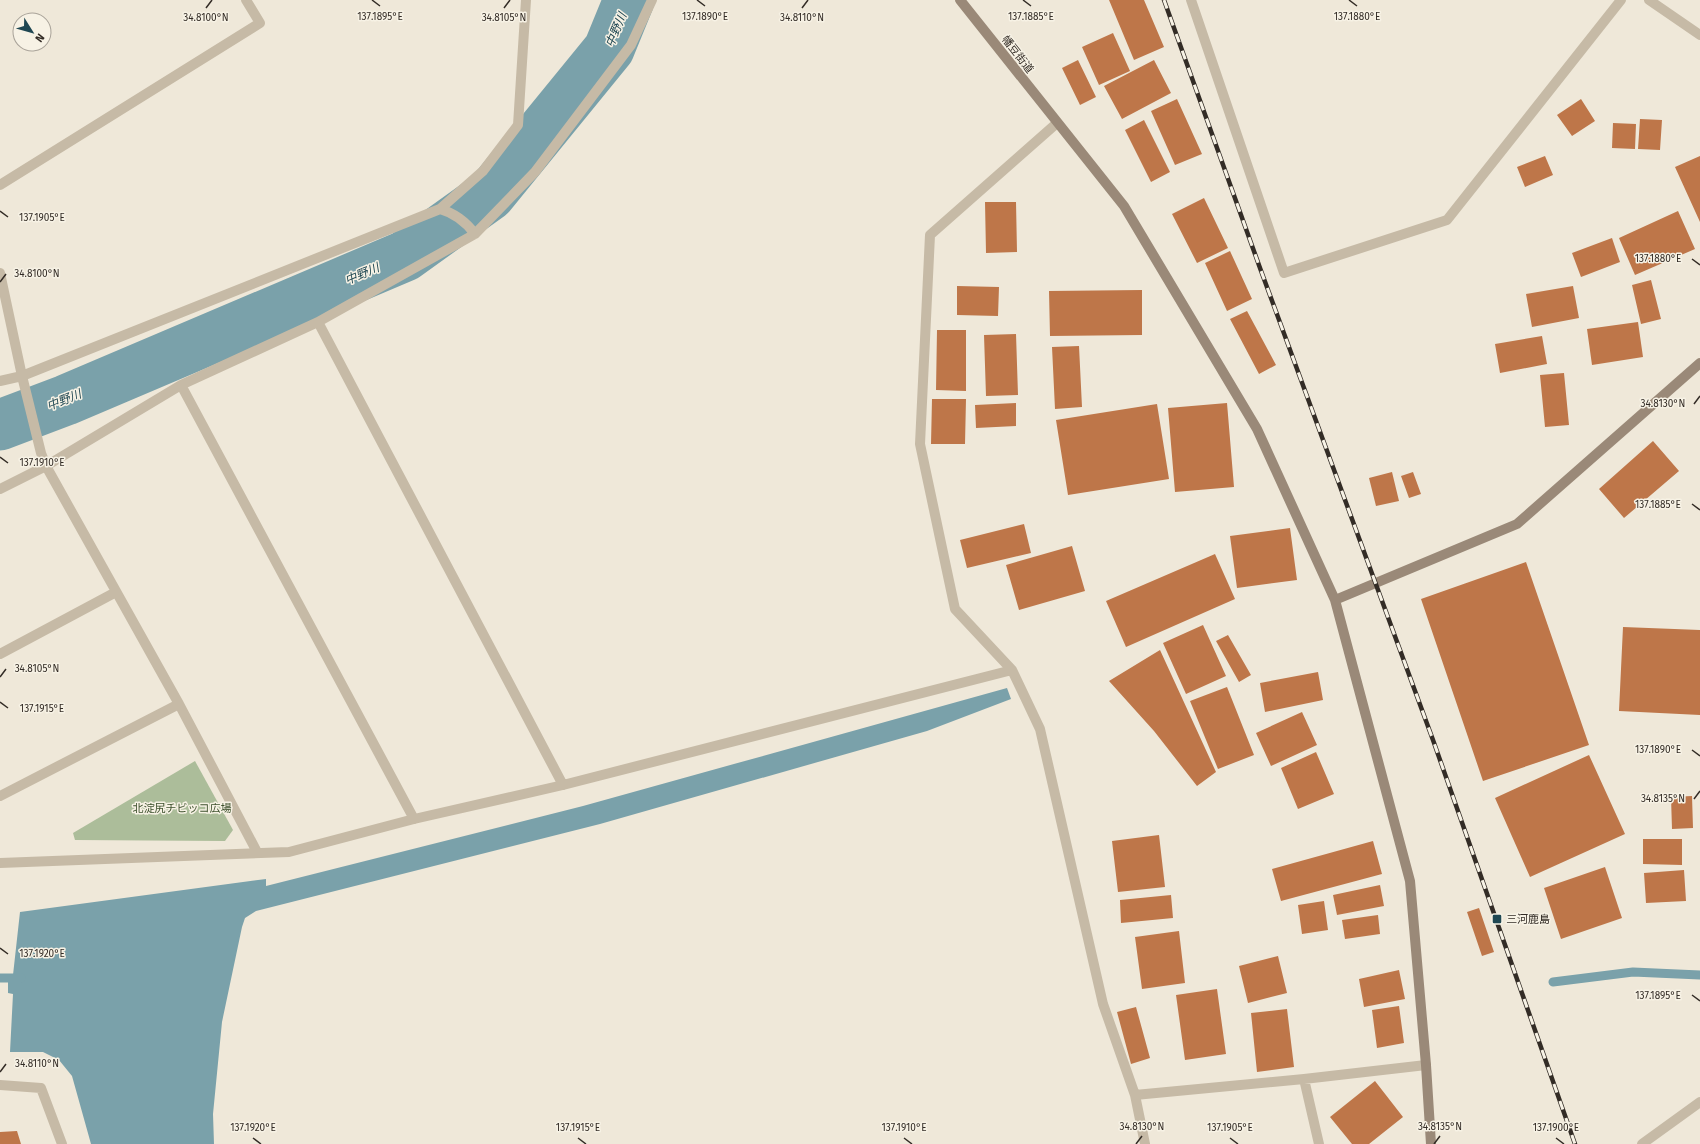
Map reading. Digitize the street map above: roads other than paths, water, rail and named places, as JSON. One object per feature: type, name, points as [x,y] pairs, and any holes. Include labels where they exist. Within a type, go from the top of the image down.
[{"type":"street","points":[[0,185],[260,23],[246,0]]},
{"type":"street","points":[[0,381],[22,376],[440,209],[483,171],[518,126],[526,0]]},
{"type":"street","points":[[0,489],[46,466],[181,385],[318,322],[472,230],[535,172],[631,45],[652,0]]},
{"type":"street","name":"幡豆街道","points":[[960,0],[1124,206],[1257,428],[1335,600],[1410,881],[1426,1066],[1431,1144]]},
{"type":"street","points":[[1191,0],[1284,273],[1447,220],[1621,0]]},
{"type":"street","points":[[1649,0],[1700,35]]},
{"type":"street","points":[[1057,123],[930,235],[920,444],[955,609],[1012,670],[1040,729],[1103,1004],[1135,1095],[1145,1144]]},
{"type":"street","points":[[440,209],[451,212],[472,230]]},
{"type":"street","points":[[0,273],[22,376],[41,453],[46,466],[179,704],[257,852]]},
{"type":"street","points":[[318,322],[563,786]]},
{"type":"street","points":[[1335,600],[1517,524],[1700,363]]},
{"type":"street","points":[[181,385],[414,819]]},
{"type":"street","points":[[0,654],[116,592]]},
{"type":"street","points":[[0,863],[288,852],[414,819],[563,786],[1012,670]]},
{"type":"street","points":[[0,796],[179,704]]},
{"type":"street","points":[[1135,1095],[1426,1066]]},
{"type":"street","points":[[1304,1079],[1319,1144]]},
{"type":"street","points":[[0,1085],[41,1088],[62,1144]]},
{"type":"street","points":[[1642,1144],[1700,1102]]},
{"type":"water","points":[[1007,688],[1011,699],[927,731],[600,824],[256,911],[245,918],[242,927],[222,1022],[213,1114],[214,1144],[91,1144],[72,1076],[59,1060],[43,1052],[10,1052],[13,994],[8,993],[8,976],[13,975],[20,912],[266,879],[266,886],[583,806]]},
{"type":"waterway","name":"中野川","points":[[0,425],[66,400],[405,256],[490,195],[609,49],[629,0]]},
{"type":"waterway","points":[[1553,982],[1633,972],[1700,975]]},
{"type":"waterway","points":[[0,978],[21,978]]},
{"type":"railway","points":[[1164,0],[1260,268],[1433,740],[1575,1144]]},
{"type":"place","name":"三河鹿島","points":[[1497,919]]},
{"type":"park label","name":"北淀尻チビッコ広場","points":[[182,808]]}]
